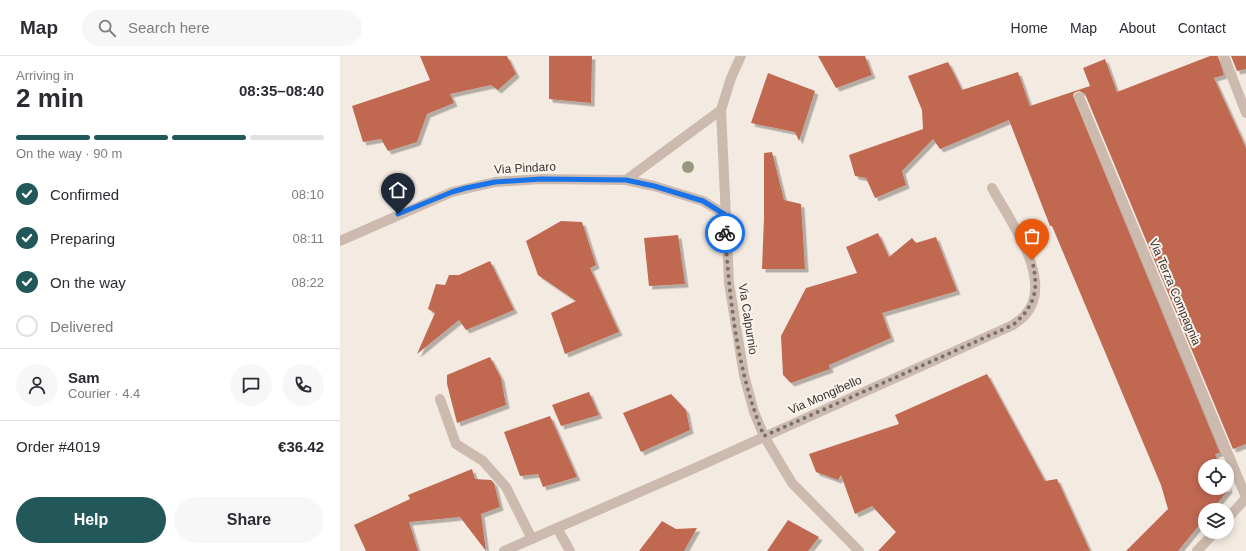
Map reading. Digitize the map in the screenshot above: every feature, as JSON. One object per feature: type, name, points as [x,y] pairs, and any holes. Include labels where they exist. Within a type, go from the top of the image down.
[{"type":"street","name":"Via Calpurnio","points":[[741,56],[731,78],[721,110],[724,214],[728,283],[741,361],[754,412],[764,436],[792,483],[859,551]]},
{"type":"street","points":[[1224,56],[1246,113]]},
{"type":"street","name":"Via Terza Compagnia","points":[[1079,97],[1246,497]]},
{"type":"street","points":[[626,180],[721,110]]},
{"type":"street","name":"Via Pindaro","points":[[340,241],[452,192],[495,182],[541,179],[626,180],[654,186],[703,201],[724,214]]},
{"type":"street","name":"Via Mongibello","points":[[504,551],[1013,325],[1026,314],[1034,297],[1036,278],[1032,260],[992,188]]},
{"type":"street","points":[[440,399],[456,444],[482,461],[506,487],[532,539]]},
{"type":"street","points":[[1234,511],[1246,497]]},
{"type":"street","points":[[557,528],[570,551]]},
{"type":"street","points":[[1197,551],[1208,539]]},
{"type":"building","points":[[420,56],[507,56],[516,74],[498,90],[491,85],[450,94],[454,103],[427,114],[417,142],[388,151],[381,139],[363,142],[352,106],[430,80]]},
{"type":"building","points":[[549,56],[592,56],[591,103],[549,99]]},
{"type":"building","points":[[818,56],[865,56],[872,75],[836,88]]},
{"type":"building","points":[[1210,56],[1218,56],[1224,75],[1214,78],[1246,148],[1246,444],[1233,449],[1085,94],[1079,91],[1074,93],[1073,96],[1220,453],[1215,454],[1217,459],[1198,459],[1198,495],[1224,495],[1218,503],[1198,503],[1198,527],[1178,551],[1126,551],[1168,509],[1161,485],[1052,226],[1050,226],[1009,120],[940,149],[933,139],[902,171],[906,185],[875,198],[866,178],[855,176],[849,155],[923,129],[922,110],[908,76],[948,62],[962,90],[1018,72],[1030,106],[1090,86],[1083,68],[1105,59],[1117,92]]},
{"type":"building","points":[[1231,56],[1246,56],[1246,69],[1237,71]]},
{"type":"building","points":[[768,73],[815,91],[799,141],[795,132],[751,123]]},
{"type":"building","points":[[772,152],[784,200],[801,204],[805,269],[762,269],[764,153]]},
{"type":"building","points":[[561,221],[582,222],[596,265],[590,268],[619,332],[565,354],[551,313],[576,301],[538,275],[526,241]]},
{"type":"building","points":[[878,233],[889,257],[912,238],[916,243],[936,237],[957,291],[882,313],[891,338],[829,365],[830,369],[791,383],[783,375],[781,336],[806,288],[857,273],[846,247]]},
{"type":"building","points":[[678,235],[685,284],[649,286],[644,238]]},
{"type":"building","points":[[490,261],[514,310],[466,330],[459,320],[417,354],[435,313],[428,309],[436,284],[445,285],[449,275],[459,275]]},
{"type":"building","points":[[490,357],[501,378],[506,405],[457,423],[447,384],[447,375]]},
{"type":"building","points":[[987,374],[1045,481],[1057,479],[1090,551],[878,551],[896,532],[872,506],[855,514],[841,475],[838,480],[816,472],[809,454],[899,424],[895,415]]},
{"type":"building","points":[[589,392],[599,415],[561,426],[552,405]]},
{"type":"building","points":[[671,394],[686,410],[690,430],[641,452],[623,413]]},
{"type":"building","points":[[550,416],[577,477],[543,487],[538,474],[520,476],[504,432]]},
{"type":"building","points":[[472,469],[475,479],[491,480],[494,483],[500,507],[481,514],[486,551],[460,517],[409,522],[418,551],[366,551],[354,525],[410,499],[408,495]]},
{"type":"building","points":[[788,520],[819,537],[808,551],[767,551]]},
{"type":"building","points":[[662,521],[676,529],[697,528],[684,551],[639,551]]},
{"type":"way so far","points":[[725,233],[728,283],[744,375],[754,412],[764,436],[1013,325],[1026,314],[1034,297],[1036,278],[1032,260]]},
{"type":"route","points":[[398,214],[452,192],[495,182],[541,179],[626,180],[654,186],[703,201],[724,214],[725,233]]}]
